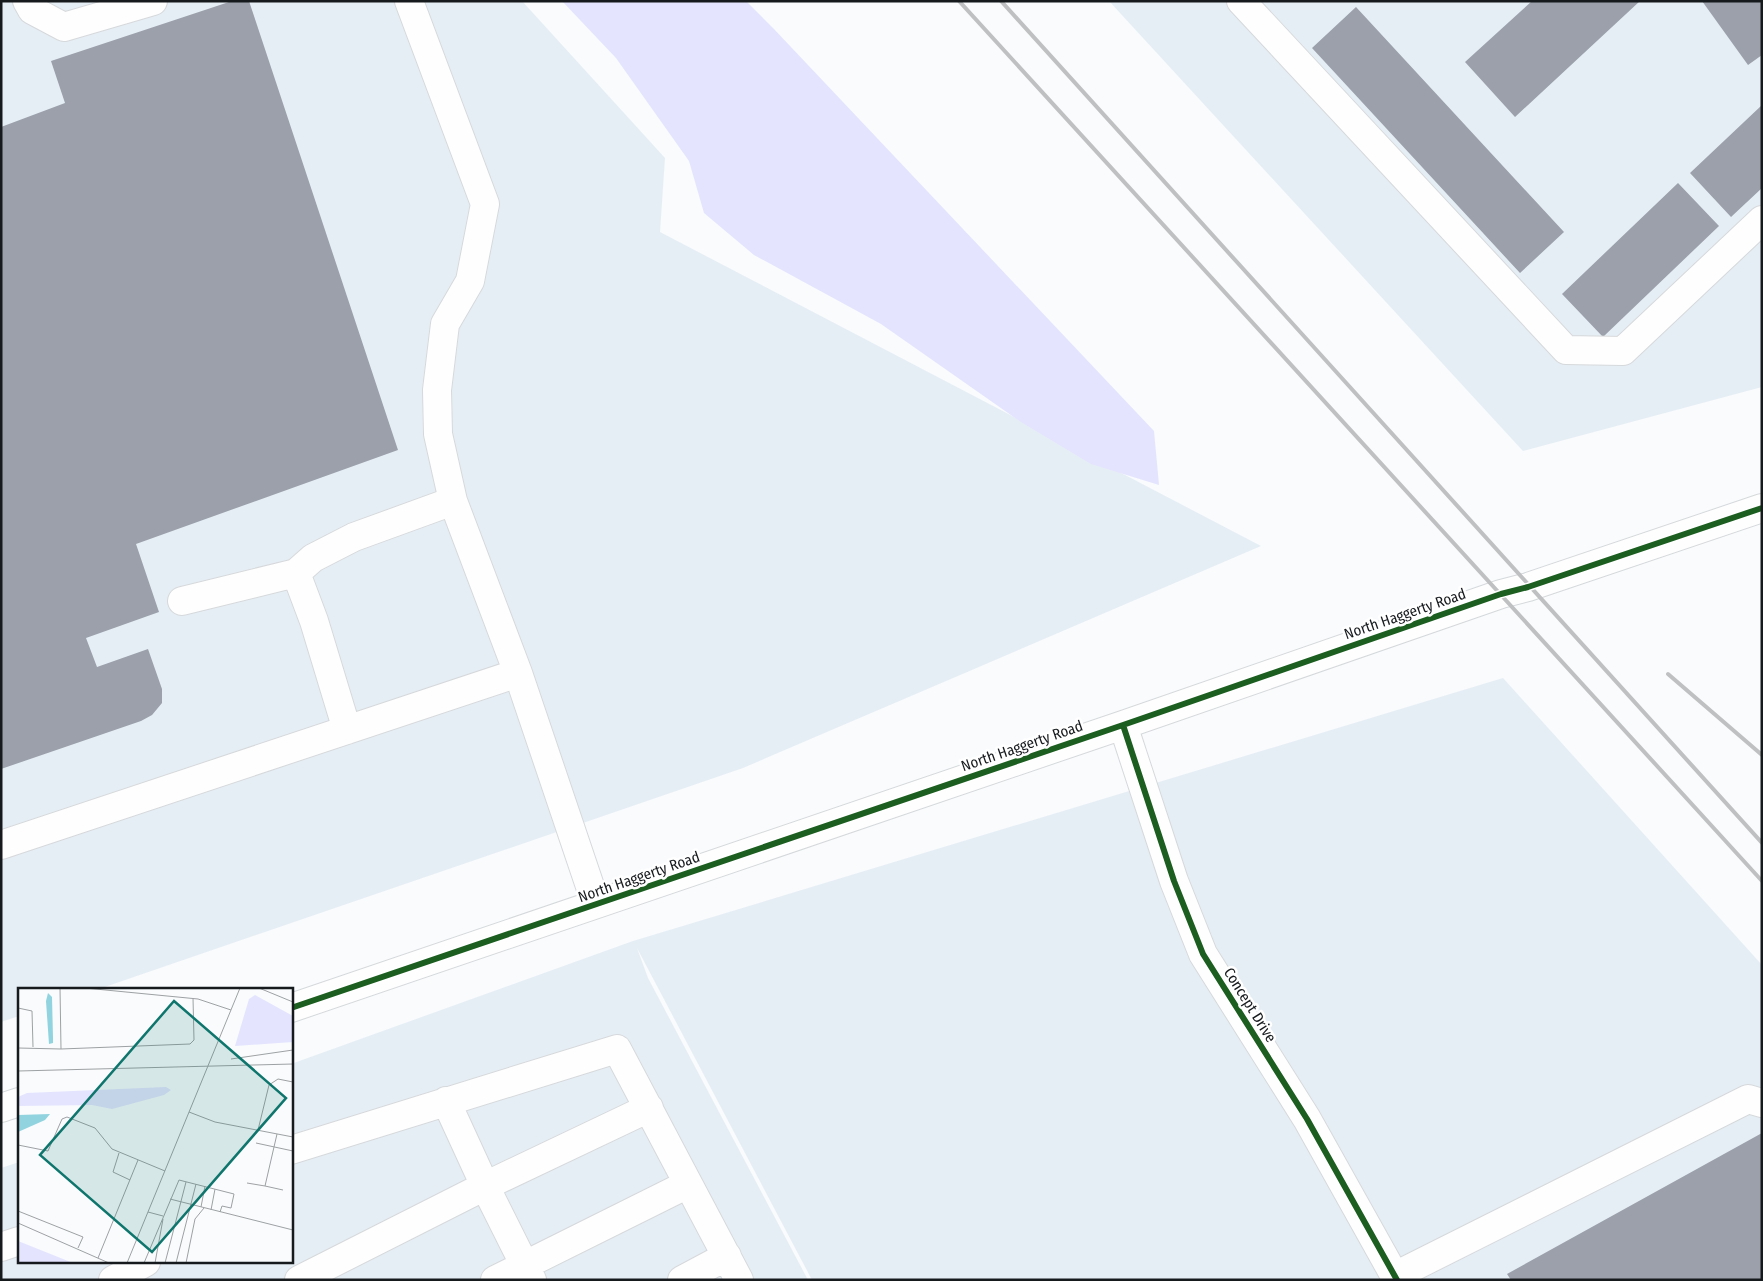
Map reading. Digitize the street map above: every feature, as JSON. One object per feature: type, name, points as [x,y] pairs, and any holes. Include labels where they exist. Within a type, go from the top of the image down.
[{"type":"street","points":[[27,1],[32,10],[64,27],[153,1]]},
{"type":"street","points":[[409,1],[485,204],[470,281],[445,324],[437,390],[438,434],[454,501],[518,673],[596,904]]},
{"type":"street","points":[[1241,1],[1566,350],[1623,351],[1762,220]]},
{"type":"street","points":[[182,601],[296,573],[313,558],[354,537],[454,501]]},
{"type":"street","name":"North Haggerty Road","points":[[292,1008],[1123,725],[1501,594],[1762,508]]},
{"type":"street","points":[[296,573],[314,621],[347,730]]},
{"type":"street","points":[[1,845],[518,673]]},
{"type":"street","name":"Concept Drive","points":[[1123,725],[1174,881],[1203,954],[1306,1119],[1396,1278]]},
{"type":"street","points":[[292,1147],[617,1049],[739,1280]]},
{"type":"street","points":[[1396,1278],[1748,1099],[1762,1102]]},
{"type":"street","points":[[1,1108],[18,1102]]},
{"type":"street","points":[[446,1102],[484,1186],[528,1272]]},
{"type":"street","points":[[299,1280],[484,1186],[649,1108]]},
{"type":"street","points":[[495,1280],[528,1272],[688,1184]]},
{"type":"street","points":[[1,1247],[18,1241]]},
{"type":"street","points":[[682,1280],[727,1256]]},
{"type":"street","points":[[113,1280],[142,1264]]},
{"type":"shaded area","points":[[1,1],[522,1],[665,158],[660,232],[1261,546],[743,768],[102,988],[18,988],[18,1016],[1,1022]]},
{"type":"shaded area","points":[[562,1],[746,1],[1154,431],[1159,485],[1091,464],[1021,422],[881,324],[754,255],[704,213],[689,161],[616,58]]},
{"type":"shaded area","points":[[1109,1],[1762,1],[1762,387],[1523,451]]},
{"type":"shaded area","points":[[1503,678],[1762,965],[1762,1280],[812,1280],[637,948],[648,978],[808,1280],[1,1280],[1,1168],[18,1162],[18,1264],[292,1264],[292,1064],[633,941]]},
{"type":"building","points":[[232,1],[249,1],[398,450],[136,544],[159,612],[86,638],[97,667],[148,649],[162,689],[162,703],[152,715],[141,721],[1,769],[1,127],[65,103],[51,61]]},
{"type":"building","points":[[1532,1],[1640,1],[1515,117],[1465,62]]},
{"type":"building","points":[[1702,1],[1762,1],[1762,55],[1748,65]]},
{"type":"building","points":[[1356,7],[1564,232],[1520,273],[1312,48]]},
{"type":"building","points":[[1762,105],[1762,188],[1731,217],[1690,173]]},
{"type":"building","points":[[1678,183],[1719,226],[1603,337],[1562,294]]},
{"type":"building","points":[[1762,1133],[1762,1280],[1511,1280],[1507,1274]]},
{"type":"railway","points":[[959,1],[1762,881]]},
{"type":"railway","points":[[1001,1],[1762,843]]},
{"type":"railway","points":[[1668,674],[1762,755]]},
{"type":"cycle path","points":[[292,1008],[1123,725],[1501,594],[1528,587],[1762,508]]},
{"type":"cycle path","points":[[1123,725],[1174,881],[1203,954],[1307,1119],[1397,1280]]}]
